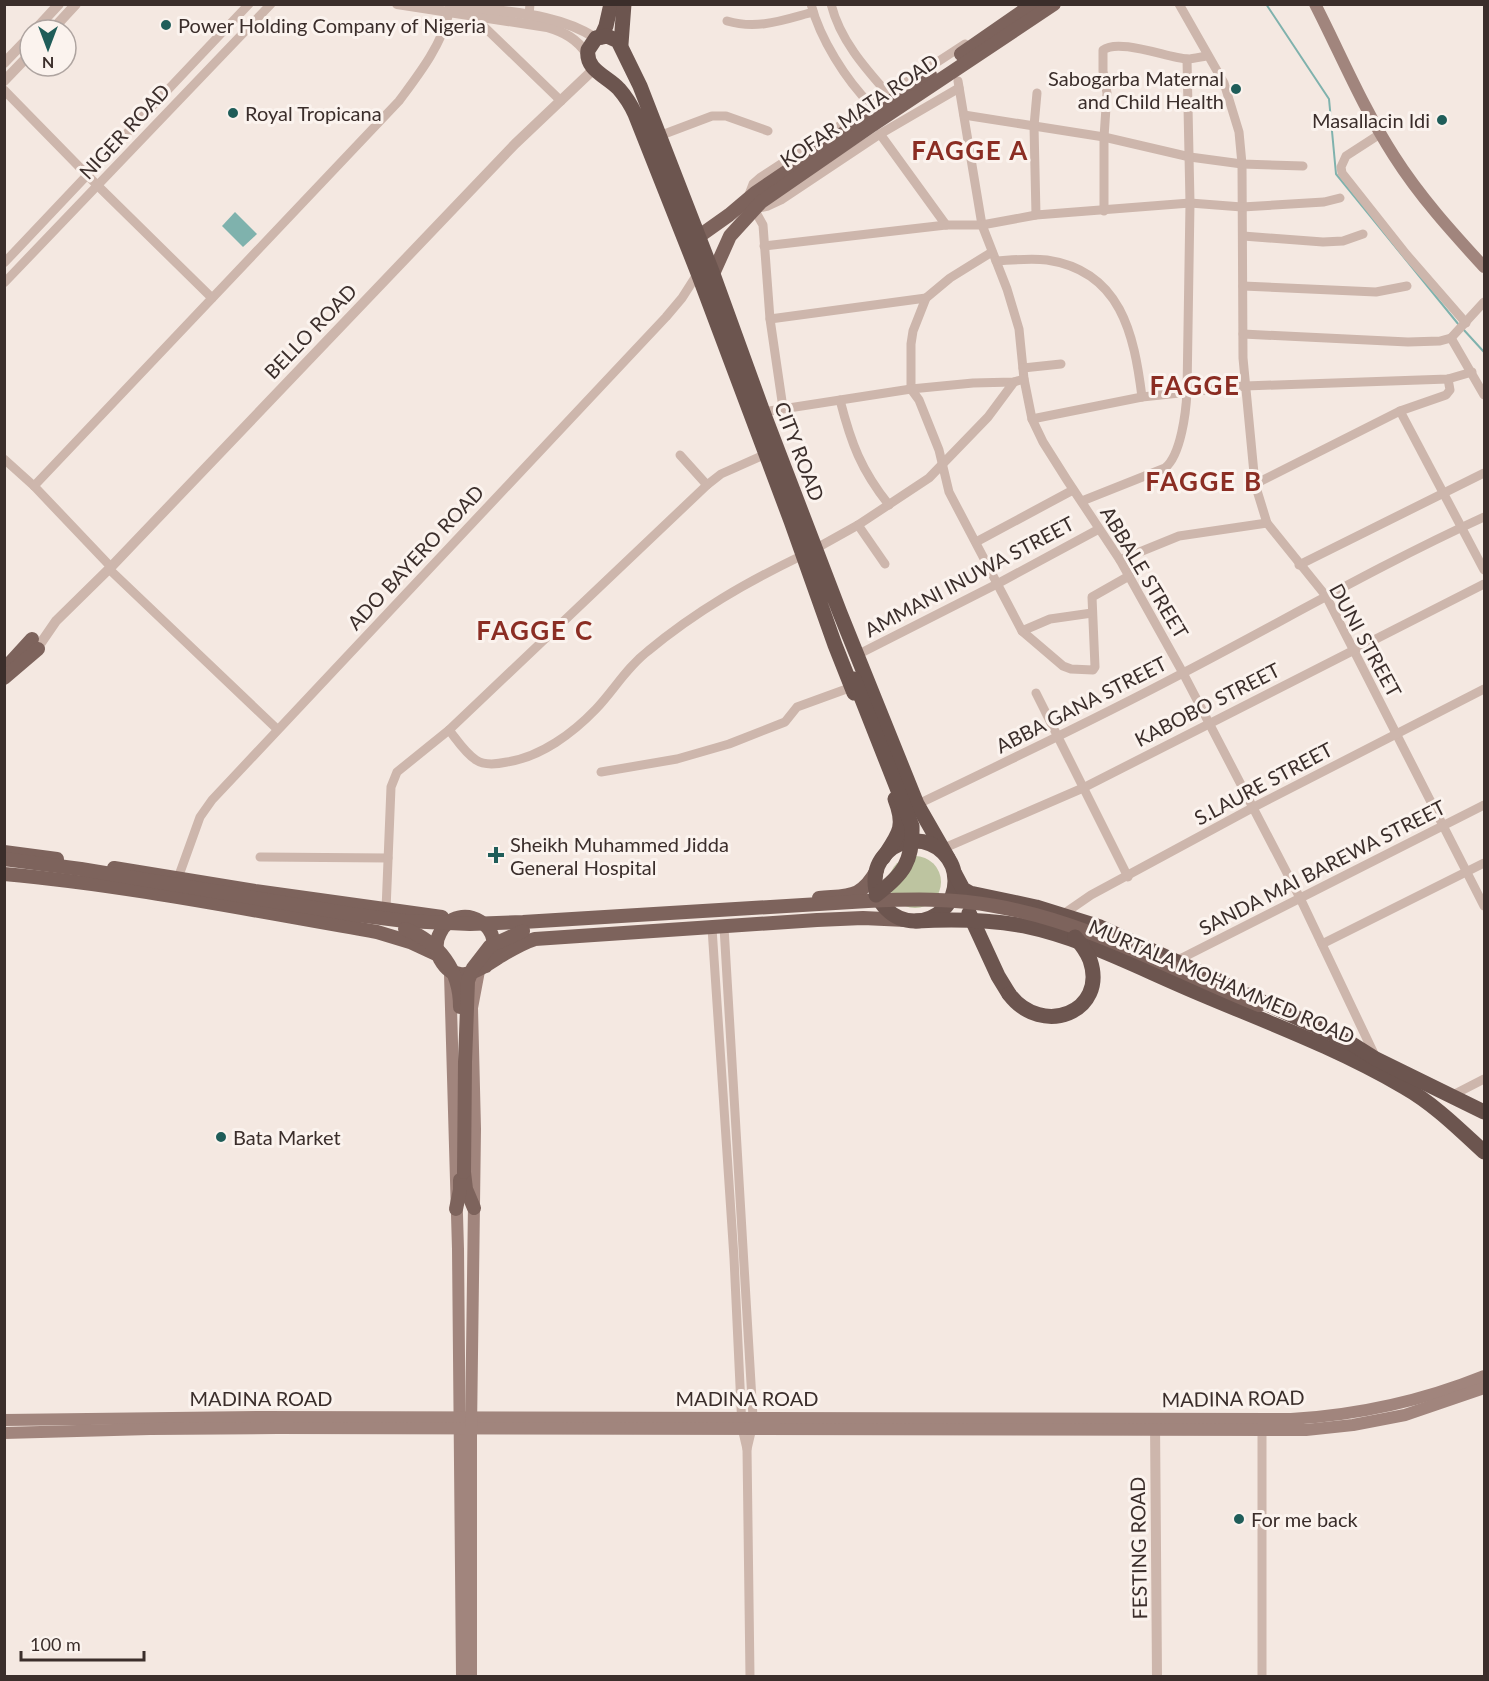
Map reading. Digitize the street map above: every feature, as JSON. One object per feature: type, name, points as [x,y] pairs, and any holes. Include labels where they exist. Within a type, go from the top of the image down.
[{"type":"highway","points":[[611,4],[606,26],[589,45],[587,54],[589,62],[596,70],[610,72],[616,70],[623,60],[624,4]]},
{"type":"highway","points":[[598,37],[613,38],[622,49]]},
{"type":"highway","name":"CITY ROAD","points":[[622,49],[640,86],[698,237],[705,274],[766,454],[857,656],[917,804],[945,854]]},
{"type":"highway","name":"CITY ROAD","points":[[596,70],[622,92],[635,114],[705,274],[762,412],[809,552],[835,645],[844,664],[851,671],[853,683]]},
{"type":"highway","points":[[853,683],[900,812],[900,830],[880,864],[875,886],[880,901],[891,913],[911,921],[927,920],[946,907],[952,897],[955,880]]},
{"type":"highway","points":[[853,683],[912,826],[912,842],[908,861],[899,876],[872,898]]},
{"type":"highway","points":[[880,864],[892,849],[903,843],[928,844],[945,854],[972,919],[1009,994],[1027,1011],[1049,1017],[1066,1014],[1081,1005],[1086,998],[1092,985],[1092,970],[1090,960],[1075,936]]},
{"type":"highway","name":"MURTALA MOHAMMED ROAD","points":[[955,880],[970,893],[1036,907],[1100,927],[1349,1042],[1376,1059],[1485,1112]]},
{"type":"highway","name":"MURTALA MOHAMMED ROAD","points":[[911,921],[972,919],[994,921],[1077,941],[1358,1062],[1406,1088],[1462,1130],[1485,1152]]},
{"type":"main road","name":"KOFAR MATA ROAD","points":[[705,274],[754,201],[1033,4]]},
{"type":"main road","name":"KOFAR MATA ROAD","points":[[698,237],[1054,4]]},
{"type":"main road","points":[[1315,4],[1380,134],[1425,199],[1485,267]]},
{"type":"main road","points":[[1324,4],[1395,144],[1440,208],[1485,258]]},
{"type":"main road","points":[[4,670],[35,644]]},
{"type":"main road","points":[[4,678],[35,644]]},
{"type":"main road","points":[[4,852],[386,910],[453,918],[540,915],[840,896],[863,890],[869,885],[880,864]]},
{"type":"main road","points":[[4,859],[81,869],[405,921],[470,924],[598,919],[872,898],[959,901],[996,906],[1030,913],[1099,936],[1258,1009],[1293,1034]]},
{"type":"main road","points":[[4,867],[80,877],[356,924],[470,932],[523,931],[912,907],[958,909],[1027,921],[1075,936],[1258,1009],[1297,1018]]},
{"type":"main road","points":[[4,874],[39,877],[377,932],[410,942],[438,956],[450,970],[462,974],[482,969],[521,944],[536,939],[863,918],[911,921]]},
{"type":"main road","points":[[462,1677],[465,1423],[474,1208],[475,1096],[472,1008],[482,969],[492,957],[495,947],[488,927],[479,920],[469,917]]},
{"type":"main road","points":[[438,956],[437,939],[446,924],[453,918]]},
{"type":"main road","points":[[405,929],[418,934],[441,952],[456,980],[460,1001],[462,1172],[474,1208]]},
{"type":"main road","points":[[456,1209],[462,1172],[468,981],[473,968],[490,946],[523,931]]},
{"type":"main road","points":[[450,970],[471,1677]]},
{"type":"main road","name":"MADINA ROAD","points":[[1262,1425],[1374,1409],[1443,1391],[1485,1376]]},
{"type":"main road","name":"MADINA ROAD","points":[[4,1433],[44,1426],[259,1417],[465,1423],[1262,1425],[1306,1430],[1406,1415],[1485,1388]]},
{"type":"main road","name":"MADINA ROAD","points":[[4,1420],[44,1426]]},
{"type":"street","points":[[46,18],[59,4]]},
{"type":"street","points":[[63,18],[76,4]]},
{"type":"street","name":"NIGER ROAD","points":[[4,264],[249,4]]},
{"type":"street","name":"NIGER ROAD","points":[[4,283],[271,4]]},
{"type":"street","points":[[397,4],[529,10],[598,37]]},
{"type":"street","points":[[831,4],[833,13],[855,56],[888,94]]},
{"type":"street","points":[[783,408],[770,319],[762,225],[754,201],[753,184],[1025,4]]},
{"type":"street","name":"DUNI STREET","points":[[1179,4],[1206,56],[1224,83],[1239,132],[1242,164],[1245,386],[1255,484],[1267,524],[1326,596],[1484,905]]},
{"type":"street","points":[[452,7],[474,17],[527,23],[561,31],[577,42],[587,54]]},
{"type":"street","points":[[34,486],[399,101],[420,74],[442,37],[452,7]]},
{"type":"street","points":[[727,21],[744,26],[760,25],[812,8],[828,46],[854,87],[872,105]]},
{"type":"street","points":[[474,17],[561,101]]},
{"type":"street","points":[[7,58],[18,47]]},
{"type":"street","points":[[1104,211],[1104,137],[1107,93],[1103,71],[1104,49],[1126,47],[1188,59],[1206,56]]},
{"type":"street","points":[[1082,501],[1165,468],[1172,463],[1186,411],[1190,203],[1188,59]]},
{"type":"street","points":[[4,81],[18,67]]},
{"type":"street","name":"BELLO ROAD","points":[[4,685],[56,621],[110,568],[471,190],[561,101],[596,70]]},
{"type":"street","points":[[178,81],[187,90]]},
{"type":"street","name":"ABBALE STREET","points":[[880,134],[959,84],[982,225],[1007,289],[1019,329],[1024,380],[1032,419],[1043,442],[1120,560],[1183,673],[1300,898],[1376,1059]]},
{"type":"street","points":[[4,90],[212,298]]},
{"type":"street","points":[[1036,215],[1034,126],[1037,93]]},
{"type":"street","points":[[964,115],[1104,137],[1190,157],[1242,164],[1303,166]]},
{"type":"street","points":[[659,136],[712,116],[726,116],[768,131]]},
{"type":"street","points":[[754,201],[768,206],[781,200],[880,134],[946,225]]},
{"type":"street","points":[[1380,134],[1346,156],[1341,167],[1342,173],[1406,254],[1466,323]]},
{"type":"street","points":[[764,246],[946,225],[982,225],[1036,215],[1190,203],[1242,207],[1324,202],[1340,198]]},
{"type":"street","points":[[1243,236],[1323,242],[1343,241],[1363,234]]},
{"type":"street","points":[[1129,576],[1094,595],[1091,600],[1095,667],[1090,671],[1064,666],[1022,631],[949,492],[939,450],[923,410],[911,388],[910,345],[913,332],[926,298],[950,278],[994,257],[1062,263],[1088,274],[1106,288],[1119,306],[1130,329],[1142,397]]},
{"type":"street","name":"ADO BAYERO ROAD","points":[[178,878],[200,817],[212,800],[705,274]]},
{"type":"street","points":[[1243,286],[1376,292],[1407,286]]},
{"type":"street","points":[[770,319],[926,298]]},
{"type":"street","points":[[1243,334],[1408,342],[1440,340],[1451,338],[1485,302]]},
{"type":"street","points":[[1451,338],[1485,395]]},
{"type":"street","points":[[1023,368],[1061,364]]},
{"type":"street","points":[[1032,419],[1142,397],[1187,392],[1245,386],[1448,379],[1472,372]]},
{"type":"street","points":[[1255,484],[1400,411],[1446,395],[1450,390],[1448,379]]},
{"type":"street","points":[[762,412],[911,388],[1024,380]]},
{"type":"street","points":[[449,730],[477,761],[494,764],[516,761],[539,752],[565,736],[596,709],[632,665],[648,651],[737,588],[858,525],[929,478],[988,417],[1014,382]]},
{"type":"street","points":[[840,400],[855,451],[870,480],[889,504]]},
{"type":"street","points":[[1400,411],[1485,570]]},
{"type":"street","points":[[680,454],[707,485]]},
{"type":"street","points":[[386,910],[392,780],[397,772],[449,730],[707,485],[721,474],[766,454]]},
{"type":"street","points":[[4,459],[34,486],[110,568],[277,729]]},
{"type":"street","points":[[1299,565],[1485,473]]},
{"type":"street","points":[[976,542],[1073,490]]},
{"type":"street","name":"ABBA GANA STREET","points":[[900,812],[1059,737],[1326,596],[1485,517]]},
{"type":"street","points":[[1120,560],[1179,536],[1267,524]]},
{"type":"street","points":[[858,525],[885,564]]},
{"type":"street","name":"AMMANI INUWA STREET","points":[[857,656],[1098,529]]},
{"type":"street","name":"KABOBO STREET","points":[[945,854],[1083,788],[1209,722],[1485,584]]},
{"type":"street","points":[[1022,631],[1050,619],[1092,613]]},
{"type":"street","name":"BELLO ROAD","points":[[4,663],[35,644]]},
{"type":"street","points":[[601,772],[677,759],[729,744],[785,722],[797,707],[853,683]]},
{"type":"street","name":"S.LAURE STREET","points":[[1062,915],[1090,895],[1128,877],[1254,807],[1485,689]]},
{"type":"street","points":[[1036,693],[1128,877]]},
{"type":"street","name":"SANDA MAI BAREWA STREET","points":[[1176,961],[1485,805]]},
{"type":"street","points":[[260,857],[388,858]]},
{"type":"street","points":[[1322,945],[1485,863]]},
{"type":"street","points":[[718,927],[734,1257],[747,1423],[750,1677]]},
{"type":"street","points":[[1450,1096],[1485,1079]]},
{"type":"street","name":"FESTING ROAD","points":[[1155,1424],[1157,1677]]},
{"type":"street","points":[[1262,1425],[1262,1677]]},
{"type":"green space","points":[[910,856],[920,856],[934,863],[941,882],[934,901],[920,908],[910,908],[900,904],[893,897],[889,887],[889,877],[893,867],[900,860]]},
{"type":"water","points":[[235,212],[257,234],[243,247],[222,226]]},
{"type":"waterway","points":[[1266,4],[1329,99],[1336,174],[1459,325]]},
{"type":"waterway","points":[[1463,329],[1484,352]]},
{"type":"place","name":"Power Holding Company of Nigeria","points":[[166,25]]},
{"type":"place","name":"Sabogarba Maternal and Child Health","points":[[1236,89]]},
{"type":"place","name":"Royal Tropicana","points":[[233,113]]},
{"type":"place","name":"Masallacin Idi","points":[[1442,120]]},
{"type":"place","name":"Sheikh Muhammed Jidda General Hospital","points":[[496,855]]},
{"type":"place","name":"Bata Market","points":[[221,1137]]},
{"type":"place","name":"For me back","points":[[1239,1519]]},
{"type":"district","name":"FAGGE A","points":[[970,150]]},
{"type":"district","name":"FAGGE","points":[[1195,385]]},
{"type":"district","name":"FAGGE B","points":[[1204,481]]},
{"type":"district","name":"FAGGE C","points":[[535,630]]}]
